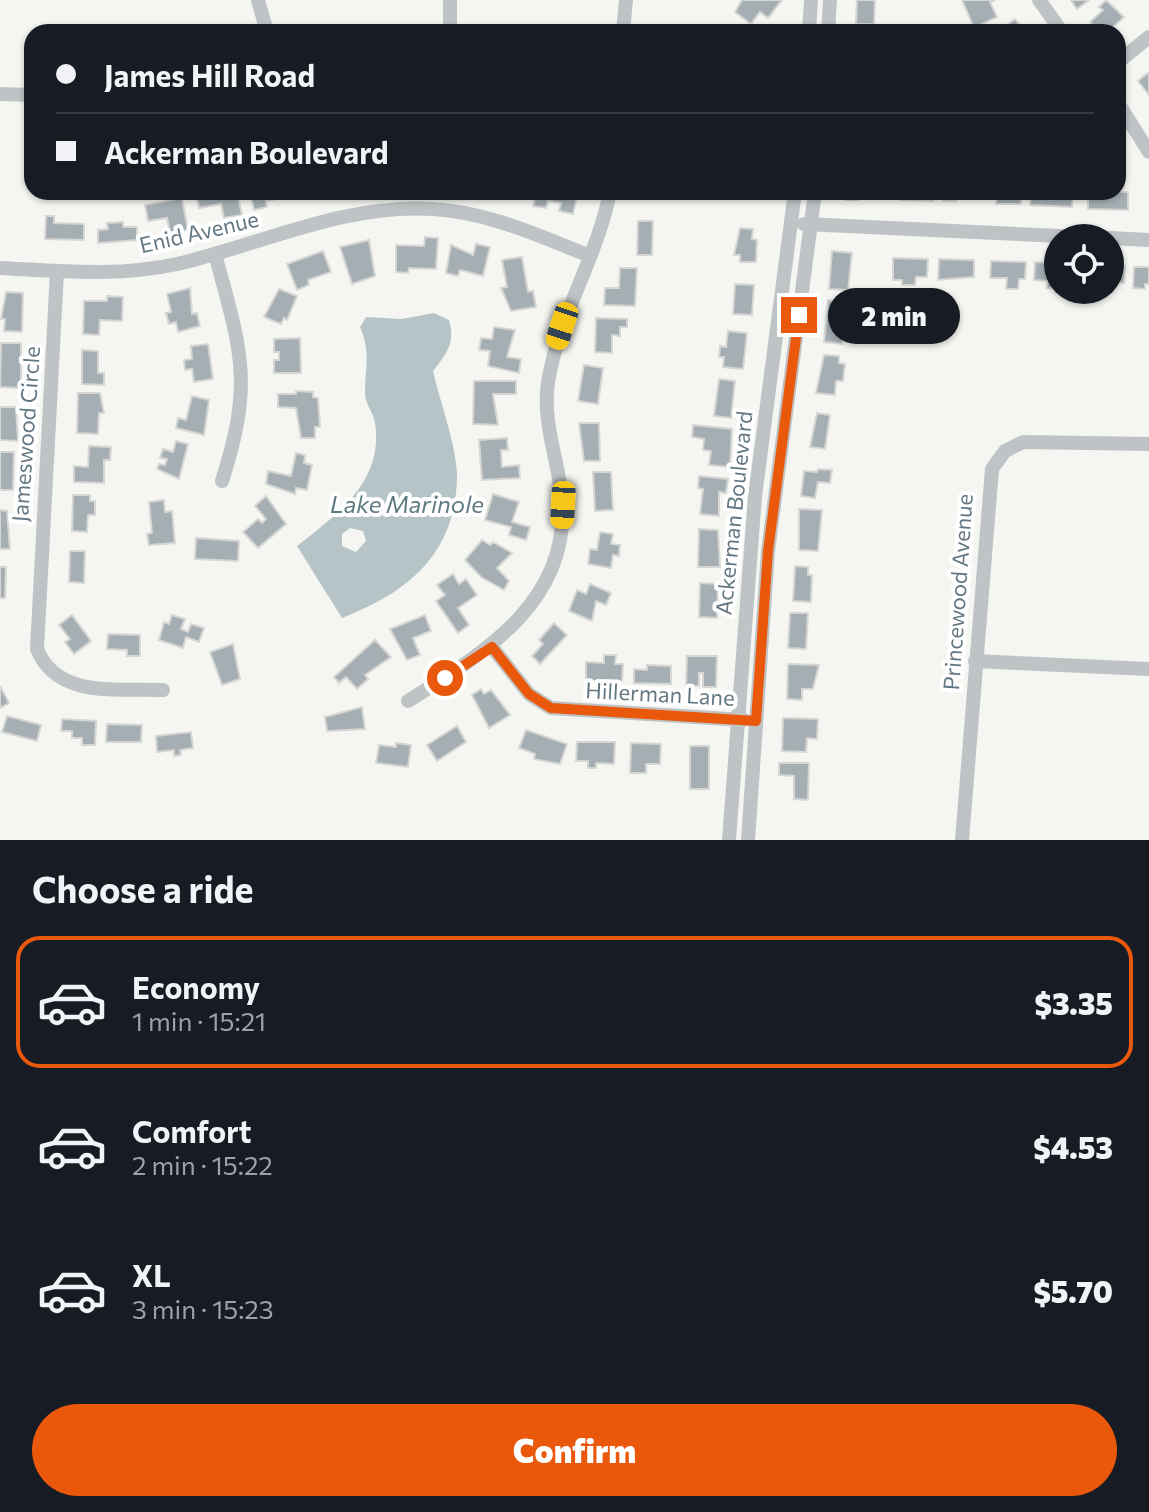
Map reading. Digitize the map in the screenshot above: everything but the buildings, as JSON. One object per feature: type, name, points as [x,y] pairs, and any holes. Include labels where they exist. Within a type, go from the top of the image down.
[{"type":"street","points":[[258,0],[265,24]]},
{"type":"street","points":[[450,0],[450,24]]},
{"type":"street","points":[[624,24],[626,0]]},
{"type":"street","points":[[810,24],[811,0]]},
{"type":"street","points":[[828,24],[830,0]]},
{"type":"street","points":[[1039,0],[1056,24]]},
{"type":"street","points":[[1126,56],[1149,37]]},
{"type":"street","points":[[0,94],[24,95]]},
{"type":"street","points":[[1126,113],[1149,152]]},
{"type":"street","points":[[408,701],[492,647],[528,609],[542,587],[558,545],[563,505],[548,437],[546,401],[557,343],[608,200]]},
{"type":"street","name":"Ackerman Boulevard","points":[[729,840],[755,496],[794,200]]},
{"type":"street","name":"Ackerman Boulevard","points":[[748,840],[768,551],[814,200]]},
{"type":"street","name":"Enid Avenue","points":[[0,268],[137,270],[215,254],[365,213],[429,208],[507,224],[590,256]]},
{"type":"street","points":[[792,224],[1044,235]]},
{"type":"street","points":[[1124,239],[1149,240]]},
{"type":"street","points":[[215,254],[239,343],[243,388],[237,431],[222,481]]},
{"type":"street","name":"Jameswood Circle","points":[[57,271],[37,649],[49,671],[68,683],[163,690]]},
{"type":"street","name":"Princewood Avenue","points":[[962,840],[988,481],[998,459],[1023,442],[1149,444]]},
{"type":"street","name":"Hillerman Lane","points":[[492,647],[529,694],[551,708],[756,721]]},
{"type":"street","points":[[975,661],[1149,669]]},
{"type":"water","name":"Lake Marinole","points":[[434,313],[449,320],[450,342],[433,371],[456,462],[455,502],[448,526],[425,566],[388,596],[342,618],[297,546],[355,494],[372,462],[376,444],[375,423],[365,398],[366,352],[360,327],[366,317],[402,319]],"holes":[[[350,528],[363,531],[366,541],[356,552],[342,546],[342,534]]]},
{"type":"route","points":[[445,678],[492,647],[529,694],[551,708],[568,712],[756,721],[768,551],[799,315]]}]
